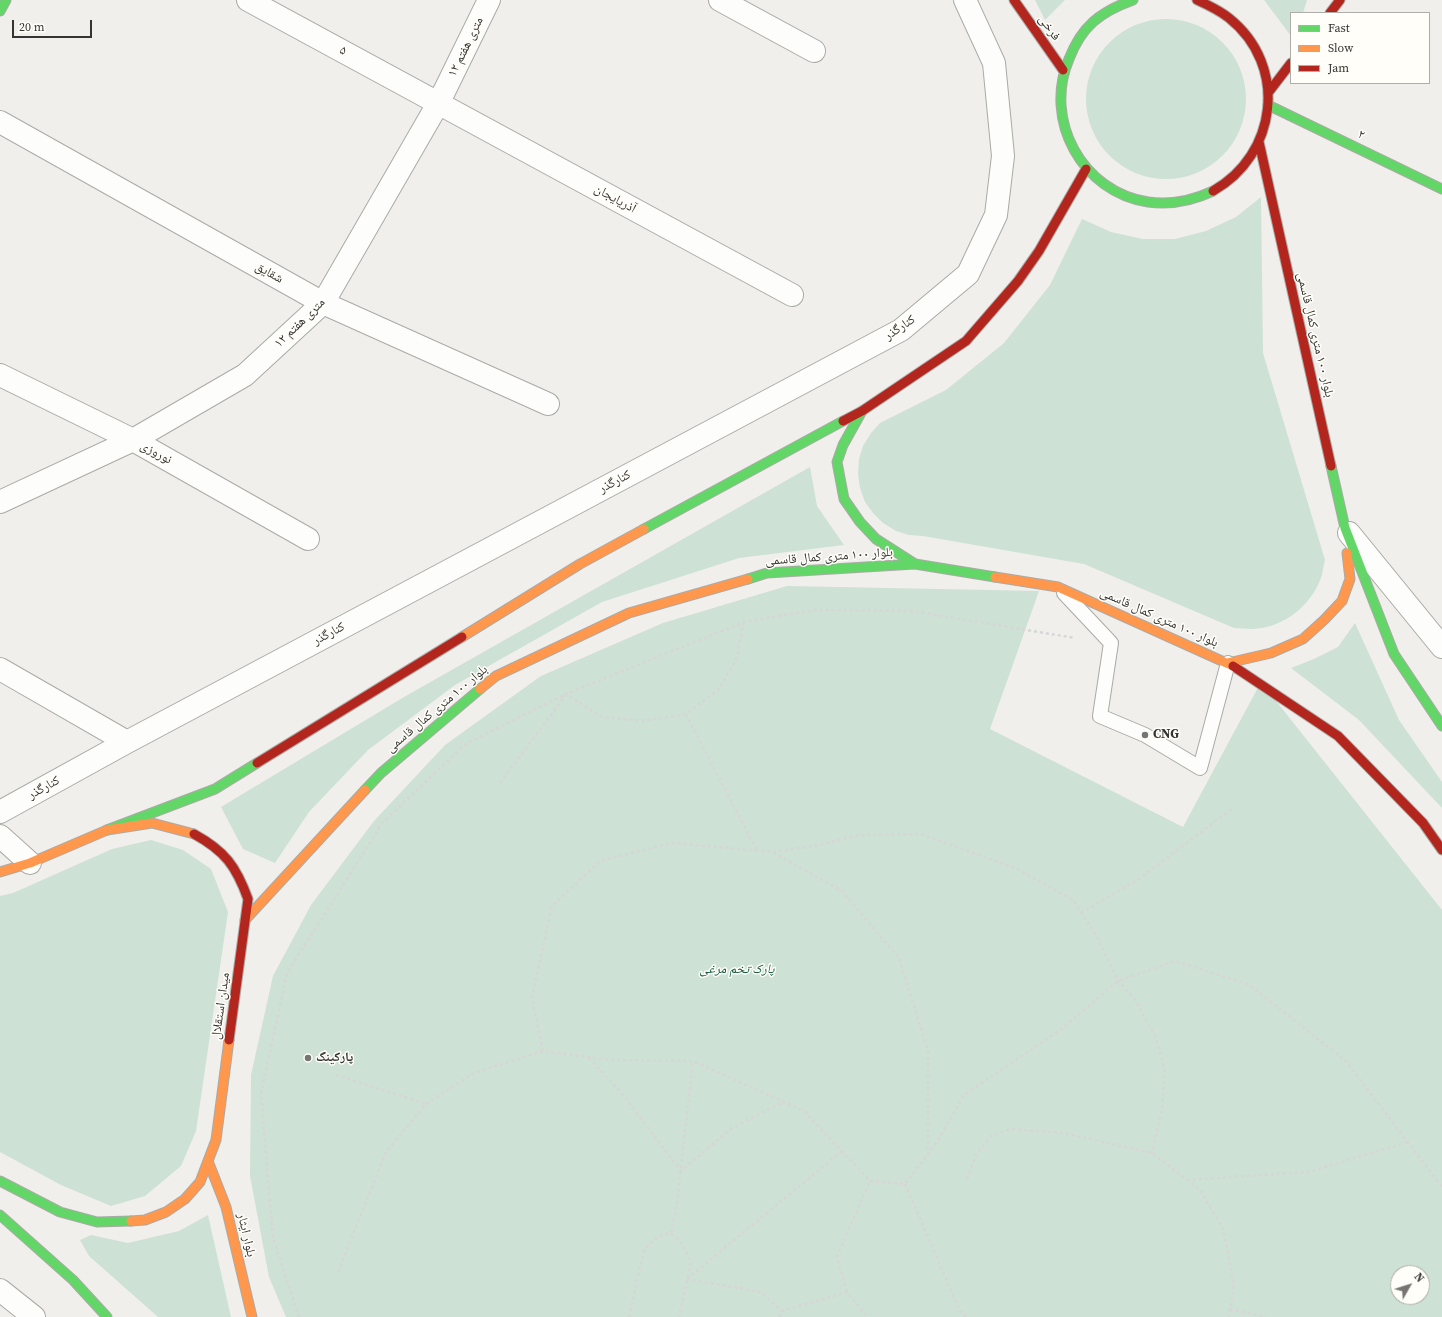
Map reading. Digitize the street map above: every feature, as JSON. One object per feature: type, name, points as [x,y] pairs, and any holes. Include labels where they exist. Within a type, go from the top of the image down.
[{"type":"main road","points":[[0,10],[6,0]]},
{"type":"main road","name":"فرخی","points":[[1014,0],[1063,70]]},
{"type":"main road","points":[[1107,0],[1116,6]]},
{"type":"main road","points":[[1133,0],[1116,6],[1093,22],[1079,38],[1063,70],[1059,96],[1062,122],[1071,147],[1086,169],[1106,186],[1129,198],[1154,203],[1180,203],[1205,196],[1227,183],[1246,165],[1259,142],[1265,124],[1268,93],[1264,69],[1254,46],[1234,22],[1219,11],[1197,0]]},
{"type":"main road","points":[[1331,12],[1340,0]]},
{"type":"main road","points":[[1268,93],[1290,64]]},
{"type":"main road","name":"۲","points":[[1268,105],[1442,189]]},
{"type":"main road","name":"بلوار ۱۰۰ متری کمال قاسمی","points":[[1259,142],[1345,528],[1394,654],[1442,726]]},
{"type":"main road","points":[[107,830],[215,789],[580,564],[862,411],[966,341],[1018,281],[1039,251],[1086,169]]},
{"type":"main road","points":[[862,411],[843,445],[837,462],[844,499],[860,522],[876,538],[915,564]]},
{"type":"main road","points":[[1228,663],[1271,653],[1304,638],[1342,601],[1350,579],[1345,528]]},
{"type":"main road","name":"بلوار ۱۰۰ متری کمال قاسمی","points":[[245,920],[381,773],[496,676],[629,613],[767,573],[915,564],[1058,587],[1228,663],[1338,736],[1423,823],[1442,850]]},
{"type":"main road","name":"میدان استقلال","points":[[0,872],[30,863],[107,830],[152,823],[194,834],[213,845],[229,860],[240,879],[248,899],[216,1140],[200,1182],[185,1199],[166,1212],[145,1220],[97,1222],[60,1212],[0,1181]]},
{"type":"main road","name":"بلوار ایثار","points":[[208,1161],[226,1206],[252,1317]]},
{"type":"main road","points":[[0,1215],[73,1280],[107,1317]]},
{"type":"street","name":"۵","points":[[248,0],[439,102]]},
{"type":"street","name":"۱۲ متری هفتم","points":[[0,502],[132,440],[245,375],[323,303],[439,102],[489,0]]},
{"type":"street","points":[[720,0],[814,51]]},
{"type":"street","name":"کنارگذر","points":[[0,812],[127,742],[901,330],[968,274],[996,215],[1003,156],[994,64],[965,0]]},
{"type":"street","name":"آذریایجان","points":[[439,102],[792,295]]},
{"type":"street","name":"شقایق","points":[[0,122],[323,303],[548,404]]},
{"type":"street","name":"نوروزی","points":[[0,375],[132,440],[308,538]]},
{"type":"street","points":[[1345,528],[1442,647]]},
{"type":"street","points":[[0,670],[127,742]]},
{"type":"street","points":[[0,836],[30,863]]},
{"type":"street","points":[[0,1290],[34,1317]]},
{"type":"lane","points":[[1058,587],[1111,643],[1100,716],[1145,735],[1200,768],[1228,663]]},
{"type":"path","points":[[299,1317],[273,1238],[261,1094],[287,973],[381,824],[467,743],[566,694],[744,622],[813,610],[912,611],[1075,638]]},
{"type":"path","points":[[566,694],[602,717],[643,721],[686,714],[718,690],[736,660],[744,622]]},
{"type":"path","points":[[500,783],[566,694]]},
{"type":"path","points":[[686,714],[758,851]]},
{"type":"path","points":[[1081,913],[1139,879],[1234,807]]},
{"type":"path","points":[[543,1051],[532,997],[552,906],[600,861],[672,843],[772,852],[814,846],[859,835],[920,834],[1015,868],[1073,900],[1098,939],[1118,981],[1135,1000],[1156,1038],[1165,1069],[1162,1110],[1152,1153]]},
{"type":"path","points":[[772,852],[842,891],[899,958],[928,1051],[928,1155]]},
{"type":"path","points":[[905,1184],[937,1142],[964,1096],[1062,1028],[1118,981],[1175,961],[1248,984],[1346,1061],[1442,1186]]},
{"type":"path","points":[[338,1272],[386,1152],[426,1104],[474,1073],[543,1051],[610,1060],[693,1061],[804,1112],[870,1181],[905,1184]]},
{"type":"path","points":[[589,1057],[619,1090],[681,1171]]},
{"type":"path","points":[[671,1233],[677,1203],[693,1061]]},
{"type":"path","points":[[336,1075],[426,1104]]},
{"type":"path","points":[[681,1171],[732,1128],[784,1102]]},
{"type":"path","points":[[967,1179],[976,1155],[991,1136],[1010,1129],[1062,1133],[1152,1153],[1200,1190],[1223,1229],[1234,1285],[1229,1317]]},
{"type":"path","points":[[1187,1180],[1308,1172],[1408,1142]]},
{"type":"path","points":[[687,1279],[842,1151]]},
{"type":"path","points":[[867,1317],[847,1292],[836,1257],[870,1181]]},
{"type":"path","points":[[905,1184],[960,1312],[966,1317]]},
{"type":"path","points":[[671,1233],[682,1244],[691,1262],[679,1317]]},
{"type":"path","points":[[629,1317],[644,1250],[657,1237],[671,1233]]},
{"type":"path","points":[[687,1279],[761,1292],[782,1311]]},
{"type":"path","points":[[779,1317],[782,1311],[847,1292]]},
{"type":"path","points":[[1230,1309],[1266,1317]]},
{"type":"green space","points":[[1035,0],[1065,0],[1045,20]]},
{"type":"green space","points":[[1264,0],[1307,0],[1303,12],[1290,12],[1290,35]]},
{"type":"green space","points":[[1174,19],[1189,22],[1204,28],[1223,42],[1233,54],[1240,68],[1245,83],[1245,115],[1240,130],[1233,144],[1223,156],[1211,166],[1189,176],[1174,179],[1158,179],[1143,176],[1121,166],[1109,156],[1099,144],[1087,115],[1086,91],[1089,76],[1099,54],[1109,42],[1121,32],[1150,20]]},
{"type":"green space","points":[[1261,197],[1263,353],[1325,560],[1322,576],[1310,598],[1303,607],[1285,620],[1274,625],[1252,629],[1234,628],[1084,564],[923,536],[909,535],[896,531],[883,523],[873,513],[865,502],[860,488],[858,474],[859,459],[863,446],[871,433],[880,423],[946,390],[1004,343],[1050,285],[1082,219],[1111,232],[1143,239],[1175,239],[1206,231],[1236,217]]},
{"type":"green space","points":[[810,467],[817,506],[844,545],[739,558],[602,602],[455,685],[368,750],[309,812],[275,863],[243,849],[221,807],[404,697]]},
{"type":"green space","name":"پارک تخم مرغی","points":[[787,586],[1039,591],[990,729],[1183,827],[1261,682],[1442,910],[1442,1317],[286,1317],[269,1277],[250,1176],[251,1075],[273,976],[311,905],[374,821],[445,745],[541,676],[663,623]]},
{"type":"green space","points":[[1355,623],[1399,720],[1442,782],[1442,808],[1359,720],[1291,668],[1338,647]]},
{"type":"green space","points":[[151,840],[183,850],[211,869],[228,912],[196,1131],[181,1166],[145,1196],[111,1206],[61,1185],[0,1152],[0,896],[13,893],[112,849]]},
{"type":"green space","points":[[208,1215],[231,1317],[158,1317],[89,1256],[80,1240],[91,1235],[128,1243],[179,1231]]},
{"type":"traffic: fast","points":[[0,11],[6,0]]},
{"type":"traffic: fast","points":[[1133,0],[1112,9],[1093,22],[1079,39],[1069,59],[1062,82],[1061,106],[1065,128],[1074,150],[1087,168],[1104,184],[1125,195],[1148,202],[1164,203],[1189,200],[1213,191]]},
{"type":"traffic: fast","points":[[1268,105],[1442,189]]},
{"type":"traffic: fast","points":[[862,411],[843,445],[837,462],[844,499],[860,522],[876,539],[915,564]]},
{"type":"traffic: fast","points":[[644,529],[843,421]]},
{"type":"traffic: fast","points":[[1331,466],[1345,528],[1394,654],[1442,726]]},
{"type":"traffic: fast","points":[[748,579],[767,573],[915,564],[995,577]]},
{"type":"traffic: fast","points":[[365,790],[381,773],[480,689]]},
{"type":"traffic: fast","points":[[107,830],[215,789],[257,763]]},
{"type":"traffic: fast","points":[[0,1181],[60,1212],[97,1222],[131,1221]]},
{"type":"traffic: fast","points":[[0,1215],[73,1280],[107,1317]]},
{"type":"traffic: slow","points":[[462,637],[580,564],[644,529]]},
{"type":"traffic: slow","points":[[1228,663],[1271,653],[1303,639],[1324,620],[1342,601],[1350,579],[1347,553]]},
{"type":"traffic: slow","points":[[995,577],[1058,587],[1233,666]]},
{"type":"traffic: slow","points":[[480,689],[496,676],[629,613],[748,579]]},
{"type":"traffic: slow","points":[[245,920],[365,790]]},
{"type":"traffic: slow","points":[[0,872],[30,863],[107,830],[152,823],[194,834]]},
{"type":"traffic: slow","points":[[131,1221],[145,1220],[166,1212],[185,1199],[200,1182],[216,1140],[229,1040]]},
{"type":"traffic: slow","points":[[208,1161],[226,1207],[252,1317]]},
{"type":"traffic: jam","points":[[1014,0],[1063,70]]},
{"type":"traffic: jam","points":[[1197,0],[1225,15],[1248,38],[1261,60],[1267,84],[1268,109],[1262,133],[1251,156],[1235,175],[1213,191]]},
{"type":"traffic: jam","points":[[1331,12],[1340,0]]},
{"type":"traffic: jam","points":[[1268,93],[1290,64]]},
{"type":"traffic: jam","points":[[1259,142],[1331,466]]},
{"type":"traffic: jam","points":[[843,421],[862,411],[966,341],[1018,281],[1039,251],[1086,169]]},
{"type":"traffic: jam","points":[[257,763],[462,637]]},
{"type":"traffic: jam","points":[[1233,666],[1338,736],[1423,823],[1442,850]]},
{"type":"traffic: jam","points":[[194,834],[205,840],[222,853],[228,860],[239,877],[248,899],[229,1040]]},
{"type":"place","name":"CNG","points":[[1145,735]]},
{"type":"place","name":"پارکینگ","points":[[308,1058]]}]
